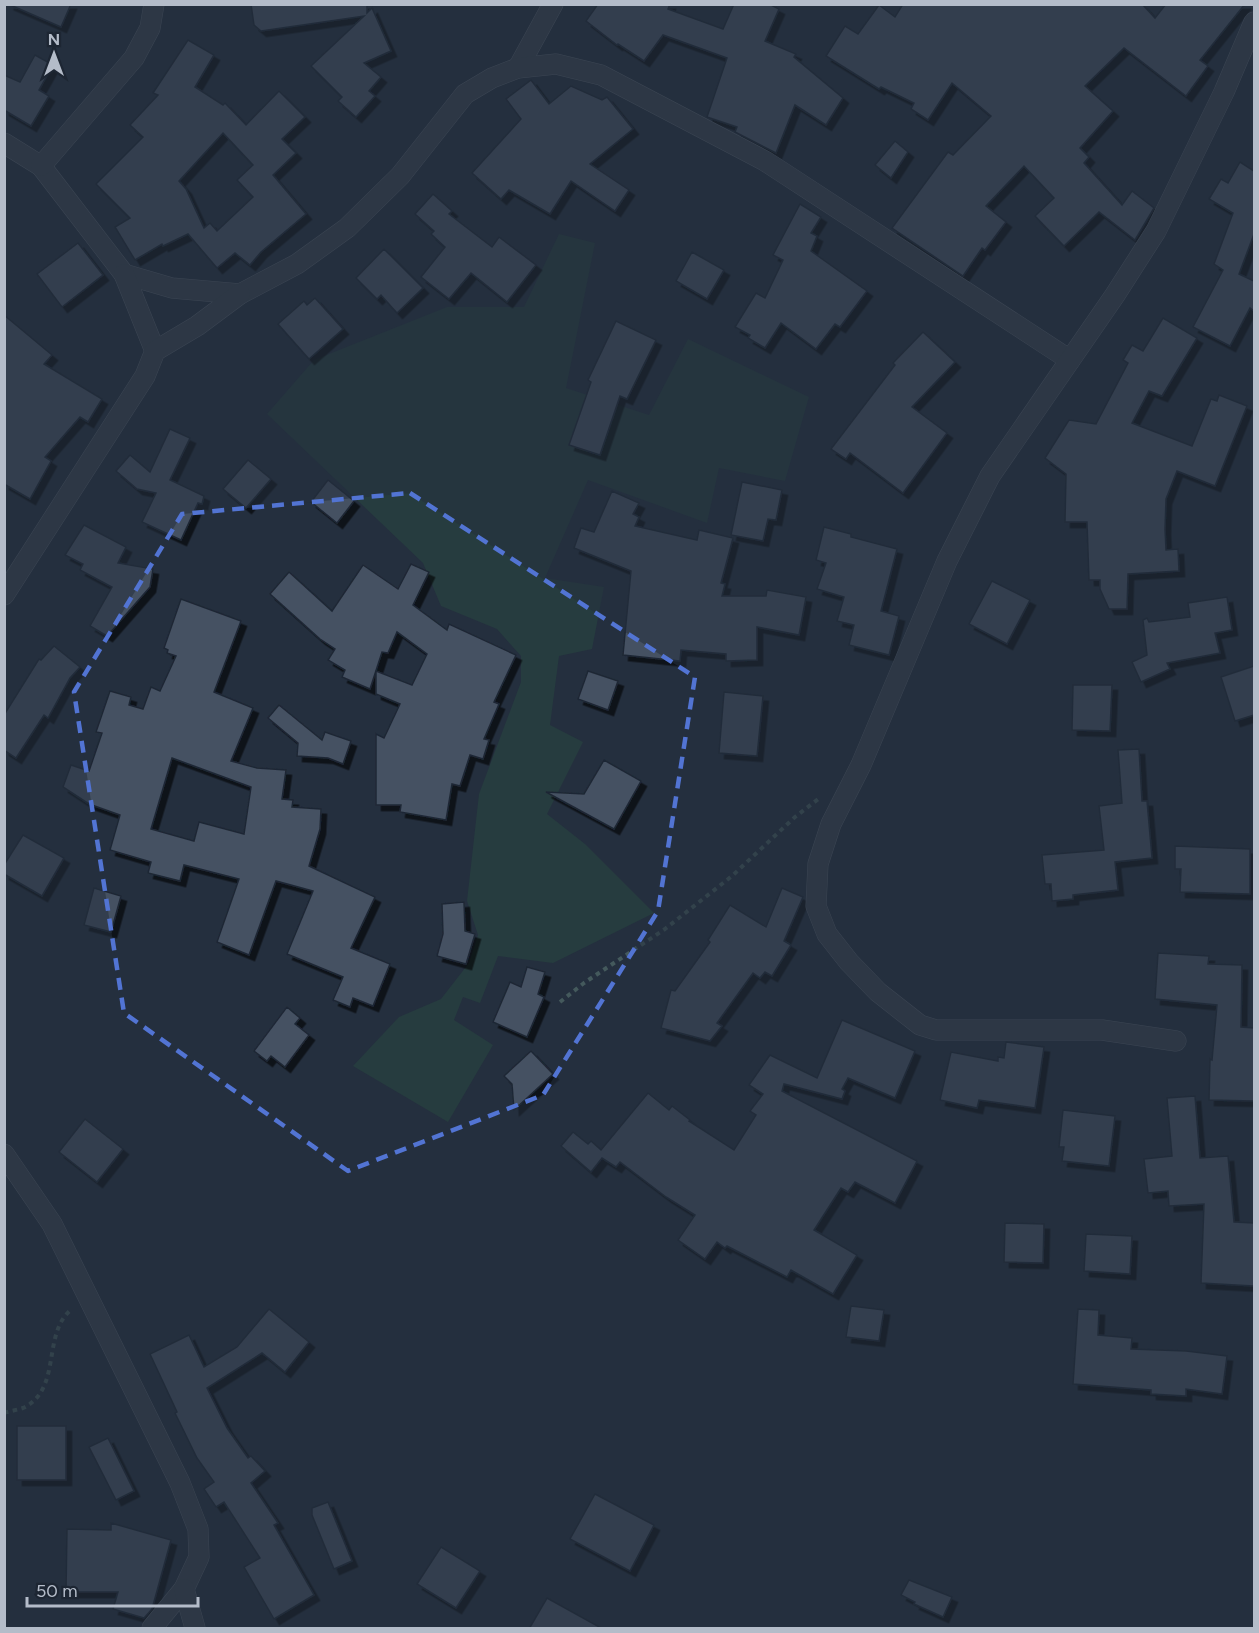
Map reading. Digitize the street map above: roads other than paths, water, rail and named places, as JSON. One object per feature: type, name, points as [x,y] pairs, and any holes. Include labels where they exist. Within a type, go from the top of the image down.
[{"type":"street","points":[[41,166],[134,58],[150,28],[154,4]]},
{"type":"street","points":[[518,68],[553,4]]},
{"type":"street","points":[[1176,1041],[1102,1030],[936,1030],[920,1025],[878,992],[849,962],[827,934],[816,906],[818,864],[831,824],[861,765],[947,561],[990,476],[1156,231],[1224,92],[1254,22]]},
{"type":"street","points":[[4,596],[136,391],[155,351],[197,326],[240,294],[297,264],[347,228],[400,176],[465,94],[492,78],[518,68],[556,64],[600,75],[765,162],[1070,360]]},
{"type":"street","points":[[4,143],[41,166],[124,274],[155,351]]},
{"type":"street","points":[[124,274],[171,288],[240,294]]},
{"type":"street","points":[[4,1154],[46,1215],[180,1483],[198,1529],[199,1557],[184,1589],[152,1629]]},
{"type":"street","points":[[184,1589],[195,1629]]}]
